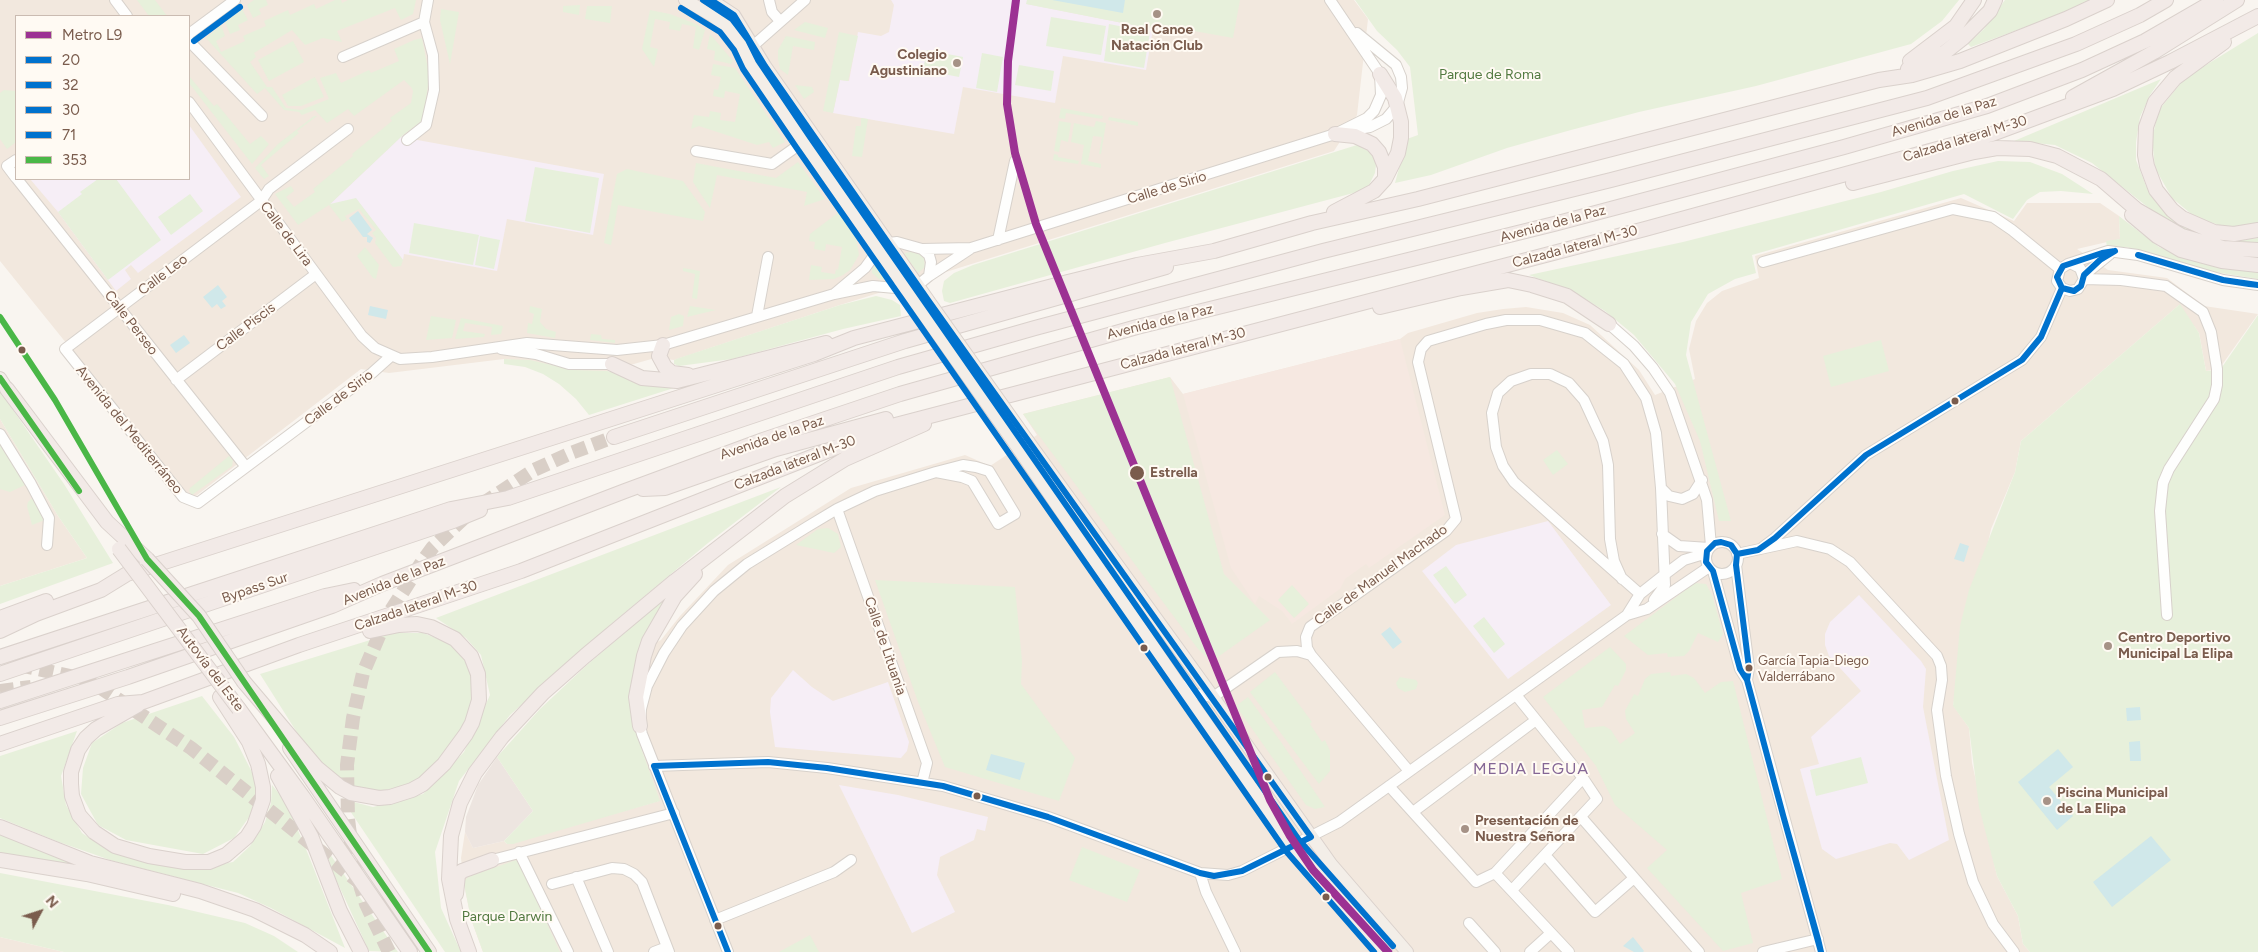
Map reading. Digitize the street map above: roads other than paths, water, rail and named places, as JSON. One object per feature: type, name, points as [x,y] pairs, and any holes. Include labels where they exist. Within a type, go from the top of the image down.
[{"type":"highway","points":[[1879,80],[1923,52],[1956,26],[1974,0]]},
{"type":"highway","points":[[1879,80],[1944,53],[1963,38],[1990,11],[1995,0]]},
{"type":"highway","points":[[614,437],[887,347],[1135,277],[1214,251],[1312,223],[1418,199],[1879,80],[1912,75],[1960,61],[2066,19],[2107,0]]},
{"type":"highway","name":"Avenida de la Paz","points":[[0,657],[442,512],[508,498],[898,367],[1035,328],[1323,251],[1611,180],[1927,98],[2076,44],[2140,15],[2166,0]]},
{"type":"highway","name":"Avenida de la Paz","points":[[0,718],[128,677],[332,606],[382,584],[625,491],[763,440],[900,394],[1137,327],[1554,224],[1844,147],[1987,106],[2082,70],[2145,41],[2216,0]]},
{"type":"highway","points":[[1896,160],[2065,101],[2154,52],[2237,0]]},
{"type":"highway","points":[[2258,16],[2175,78],[2163,90],[2149,115],[2144,141],[2147,166],[2151,179],[2156,190],[2172,210],[2193,224],[2214,232],[2234,234],[2258,230]]},
{"type":"highway","name":"Calzada lateral M-30","points":[[0,744],[118,704],[143,702],[256,661],[521,571],[888,426],[1645,229],[1992,134],[2094,98],[2170,62],[2258,16]]},
{"type":"highway","points":[[1312,223],[1367,196],[1385,180],[1393,167],[1401,138],[1397,106],[1395,98],[1380,74]]},
{"type":"highway","points":[[1335,134],[1355,136],[1372,144],[1383,160],[1385,180]]},
{"type":"highway","points":[[1645,229],[1720,216],[1996,148],[2012,147],[2057,156],[2101,178],[2137,210],[2161,226],[2182,236],[2223,248],[2258,250]]},
{"type":"highway","points":[[2084,170],[2143,225],[2169,243],[2182,250],[2222,261],[2258,265]]},
{"type":"highway","points":[[612,364],[626,372],[652,380],[677,381],[808,346],[854,338],[1137,265],[1214,251]]},
{"type":"highway","points":[[1295,320],[1341,316],[1461,288],[1508,280],[1567,296],[1609,324]]},
{"type":"highway","points":[[0,618],[127,574],[814,354],[854,338]]},
{"type":"highway","points":[[663,345],[659,356],[665,367],[678,374],[699,375]]},
{"type":"highway","name":"Autovía del Este","points":[[4,383],[119,549],[304,797],[410,952]]},
{"type":"highway","name":"Autovía del Este","points":[[4,383],[107,522],[147,559],[199,616],[429,952]]},
{"type":"highway","points":[[625,491],[665,488],[803,441],[920,410],[963,406]]},
{"type":"highway","points":[[469,952],[457,919],[449,879],[451,836],[460,803],[475,773],[502,737],[543,692],[675,581],[785,496],[845,459],[963,406]]},
{"type":"highway","name":"Bypass Sur","points":[[0,674],[453,521],[508,498]]},
{"type":"highway","points":[[119,549],[220,697],[249,742],[258,764],[263,786],[263,800],[254,826],[247,837],[226,855],[209,862],[185,862],[150,856],[115,846],[94,832],[77,810],[72,796],[71,772],[78,750],[86,738],[96,729],[143,702]]},
{"type":"highway","points":[[640,726],[636,697],[649,641],[675,596],[715,551]]},
{"type":"highway","points":[[0,631],[36,614],[100,590],[127,574]]},
{"type":"highway","name":"Bypass Sur","points":[[0,700],[325,596],[382,584]]},
{"type":"highway","points":[[244,682],[317,768],[328,778],[351,793],[379,798],[390,797],[412,790],[433,776],[462,740],[472,723],[479,700],[478,674],[471,656],[455,639],[431,627],[417,624],[380,628],[294,654],[256,661]]},
{"type":"highway","points":[[239,709],[243,724],[274,768],[311,836],[340,911],[361,952]]},
{"type":"highway","points":[[0,827],[90,863],[200,891],[255,910],[305,935],[330,952]]},
{"type":"highway","points":[[0,860],[87,874],[198,899],[253,915],[302,940],[320,952]]},
{"type":"highway","points":[[457,919],[456,896],[458,875],[473,865],[492,860]]},
{"type":"main road","points":[[685,0],[726,26],[741,45],[750,64],[803,142],[883,246]]},
{"type":"main road","points":[[711,0],[734,16],[883,246],[1023,445],[1213,697],[1331,864],[1407,952]]},
{"type":"main road","points":[[1023,445],[1178,683],[1292,845],[1386,952]]},
{"type":"street","points":[[115,0],[126,15]]},
{"type":"street","points":[[190,33],[235,0]]},
{"type":"street","points":[[408,140],[426,125],[434,90],[436,73],[434,55],[424,22],[428,0]]},
{"type":"street","points":[[769,0],[772,12],[780,21]]},
{"type":"street","points":[[741,45],[754,45],[805,0]]},
{"type":"street","points":[[1330,0],[1380,74]]},
{"type":"street","points":[[343,57],[424,22]]},
{"type":"street","points":[[1348,26],[1396,65],[1401,76],[1402,88],[1401,98],[1397,106]]},
{"type":"street","points":[[190,41],[262,116]]},
{"type":"street","name":"Calle de Sirio","points":[[1335,134],[1361,121],[1374,111],[1381,95],[1380,74]]},
{"type":"street","name":"Calle de Lira","points":[[190,103],[362,336],[375,348],[391,356]]},
{"type":"street","name":"Calle de Sirio","points":[[883,246],[896,242],[922,249],[971,248],[1335,134],[1379,124],[1390,116],[1397,106]]},
{"type":"street","name":"Calle Leo","points":[[65,349],[261,201],[269,189],[348,129]]},
{"type":"street","points":[[696,151],[772,164],[803,142]]},
{"type":"street","name":"Calle Perseo","points":[[15,161],[7,166],[15,176]]},
{"type":"street","points":[[998,240],[1014,161]]},
{"type":"street","name":"Calle Perseo","points":[[19,180],[246,468]]},
{"type":"street","points":[[1763,262],[1954,209],[1993,217],[2060,269]]},
{"type":"street","points":[[834,294],[864,268],[883,246]]},
{"type":"street","name":"Calle de Sirio","points":[[912,287],[971,248]]},
{"type":"street","points":[[922,249],[929,255],[931,262],[929,276]]},
{"type":"street","points":[[2062,288],[2074,291],[2081,286],[2084,277],[2100,260],[2115,251]]},
{"type":"street","points":[[1758,550],[1775,538],[1866,455],[2022,360],[2042,337],[2062,288],[2057,277],[2060,269],[2102,252],[2115,251],[2138,255],[2223,280],[2258,285]]},
{"type":"street","points":[[757,316],[768,257]]},
{"type":"street","points":[[2072,264],[2080,268],[2084,277]]},
{"type":"street","points":[[864,268],[867,280],[873,286]]},
{"type":"street","name":"Calle Piscis","points":[[176,380],[316,274]]},
{"type":"street","points":[[2084,277],[2166,286],[2202,312],[2211,332],[2217,369],[2217,385],[2214,399],[2169,469],[2163,483],[2160,511],[2167,615]]},
{"type":"street","points":[[391,356],[409,360],[527,343],[617,350],[663,345],[834,294],[873,286],[912,287]]},
{"type":"street","name":"Calle de Manuel Machado","points":[[1311,655],[1306,645],[1307,632],[1310,627],[1446,530],[1456,519],[1418,362],[1421,349],[1428,340],[1486,324],[1523,319],[1552,322],[1585,333],[1624,364],[1646,398],[1656,433],[1661,488],[1665,585],[1647,608]]},
{"type":"street","points":[[1609,324],[1634,346],[1653,368],[1670,393],[1702,480],[1707,500],[1709,549],[1706,561],[1711,569],[1740,669],[1747,680],[1821,952]]},
{"type":"street","points":[[498,348],[536,354],[569,364],[612,364]]},
{"type":"street","name":"Avenida del Mediterráneo","points":[[65,349],[183,498],[198,503]]},
{"type":"street","name":"Calle de Sirio","points":[[198,503],[372,373],[391,356]]},
{"type":"street","points":[[1622,579],[1614,561],[1610,539],[1608,465],[1603,441],[1584,400],[1569,383],[1550,374],[1530,374],[1512,381],[1498,393],[1492,413],[1492,430],[1503,466],[1514,482],[1622,579],[1640,594]]},
{"type":"street","points":[[0,434],[31,484],[49,518],[47,545]]},
{"type":"street","points":[[728,952],[640,726],[643,700],[647,686],[664,652],[682,626],[714,591],[747,564],[837,509],[875,491],[936,472],[963,465],[989,471],[1015,514],[998,524],[972,481],[936,472]]},
{"type":"street","points":[[1661,488],[1669,496],[1682,499],[1693,494],[1702,480]]},
{"type":"street","name":"Calle de Lituania","points":[[837,509],[927,764],[922,783]]},
{"type":"street","points":[[1662,534],[1679,546],[1709,549]]},
{"type":"street","points":[[1590,550],[1602,550],[1610,539]]},
{"type":"street","points":[[1711,569],[1720,574],[1727,573],[1736,559],[1758,550],[1797,541],[1830,549],[1841,554],[1856,568],[1937,656],[1941,666],[1942,680],[1937,710],[1946,776],[1959,834],[1973,882],[1993,924],[2014,952]]},
{"type":"street","points":[[1627,615],[1640,594],[1684,560],[1721,542],[1726,543],[1735,549],[1749,668],[1747,680]]},
{"type":"street","points":[[654,766],[768,762],[827,768],[943,786],[1048,817],[1200,873],[1228,875],[1242,871],[1339,822],[1627,615],[1647,608],[1711,569]]},
{"type":"street","points":[[1178,683],[1195,694],[1213,697],[1278,652],[1297,651],[1311,655],[1410,771]]},
{"type":"street","points":[[1512,890],[1597,799],[1583,778],[1516,695]]},
{"type":"street","points":[[1413,812],[1536,720]]},
{"type":"street","points":[[1389,786],[1476,882],[1494,874],[1583,778]]},
{"type":"street","points":[[492,860],[674,813]]},
{"type":"street","points":[[1581,817],[1699,952]]},
{"type":"street","points":[[519,852],[568,952]]},
{"type":"street","points":[[1545,855],[1595,912],[1634,878]]},
{"type":"street","points":[[715,920],[834,872],[851,860]]},
{"type":"street","points":[[552,884],[612,868],[624,869],[634,874],[642,882],[668,949],[654,952]]},
{"type":"street","points":[[1200,873],[1206,892],[1235,952]]},
{"type":"street","points":[[1494,874],[1512,890],[1569,952]]},
{"type":"street","points":[[576,877],[608,952]]},
{"type":"street","points":[[1469,923],[1495,952]]},
{"type":"street","points":[[1530,952],[1551,933]]},
{"type":"street","points":[[1763,952],[1818,939]]},
{"type":"water","points":[[1052,0],[1125,0],[1123,13]]},
{"type":"water","points":[[358,211],[372,230],[367,234],[373,238],[370,243],[367,242],[367,237],[363,237],[349,218]]},
{"type":"water","points":[[218,285],[227,297],[222,301],[226,306],[221,309],[217,304],[212,308],[203,297]]},
{"type":"water","points":[[370,306],[388,310],[386,319],[368,315]]},
{"type":"water","points":[[184,335],[190,343],[176,353],[170,345]]},
{"type":"water","points":[[1960,543],[1969,546],[1964,562],[1954,559]]},
{"type":"water","points":[[1390,627],[1402,642],[1393,649],[1381,634]]},
{"type":"water","points":[[2140,707],[2141,720],[2127,721],[2126,708]]},
{"type":"water","points":[[2140,741],[2141,761],[2130,761],[2129,742]]},
{"type":"water","name":"Piscina Municipal de La Elipa","points":[[2058,749],[2073,767],[2049,787],[2073,816],[2057,830],[2018,782]]},
{"type":"water","points":[[991,754],[1025,763],[1020,780],[986,770]]},
{"type":"water","points":[[2151,836],[2171,860],[2112,907],[2093,882]]},
{"type":"water","points":[[1633,937],[1643,952],[1634,952],[1623,946]]},
{"type":"tunnel","points":[[482,504],[534,470],[571,453],[614,437]]},
{"type":"tunnel","points":[[389,952],[366,904],[354,866],[348,819],[347,765],[353,718],[363,673],[388,615],[433,547],[465,517]]},
{"type":"tunnel","points":[[19,665],[89,680],[191,748],[359,882]]},
{"type":"tunnel","points":[[0,691],[31,687]]},
{"type":"tunnel","points":[[379,900],[414,937]]},
{"type":"metro line","name":"L9","points":[[1016,0],[1008,61],[1007,104],[1015,153],[1036,224],[1270,800],[1290,836],[1313,870],[1388,952]]},
{"type":"place","name":"Real Canoe Natación Club","points":[[1157,14]]},
{"type":"place","name":"Colegio Agustiniano","points":[[957,63]]},
{"type":"place","name":"Estrella","points":[[1137,473]]},
{"type":"place","name":"Centro Deportivo Municipal La Elipa","points":[[2108,646]]},
{"type":"place","name":"García Tapia-Diego Valderrábano","points":[[1749,668]]},
{"type":"place","name":"Piscina Municipal de La Elipa","points":[[2047,801]]},
{"type":"place","name":"Presentación de Nuestra Señora","points":[[1465,829]]},
{"type":"district","name":"MEDIA LEGUA","points":[[1531,769]]},
{"type":"park label","name":"Parque de Roma","points":[[1490,75]]},
{"type":"park label","name":"Parque Darwin","points":[[507,917]]}]
